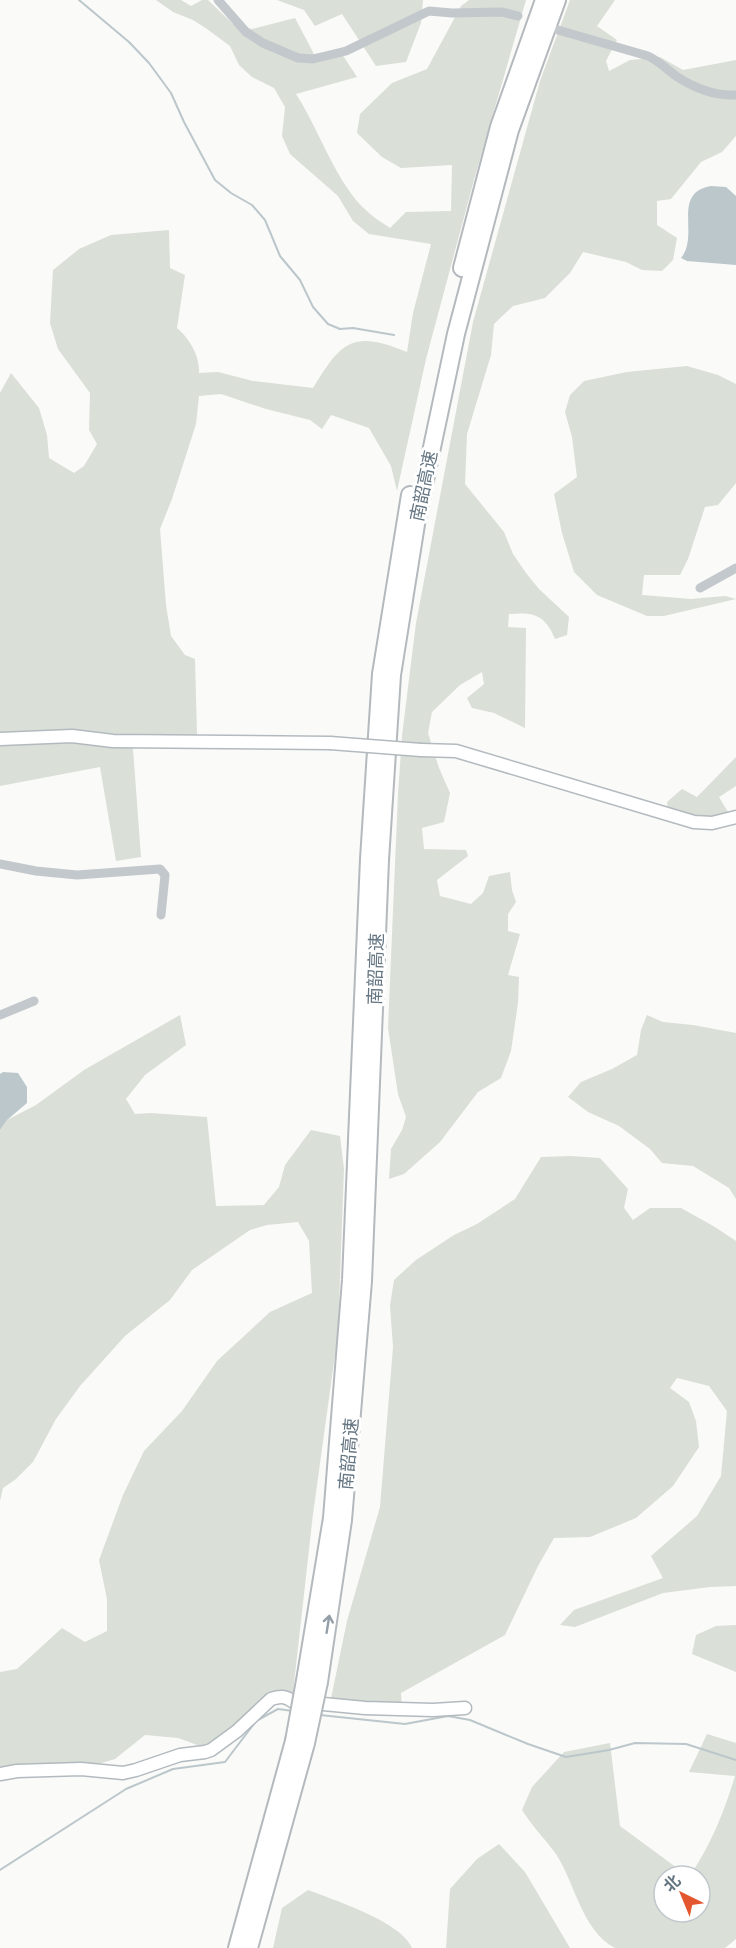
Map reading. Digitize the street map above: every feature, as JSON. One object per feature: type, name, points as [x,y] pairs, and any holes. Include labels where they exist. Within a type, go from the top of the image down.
[{"type":"highway","name":"南韶高速","points":[[312,1678],[332,1518],[351,1280],[368,871],[381,674],[405,516],[445,332],[499,127],[544,0]]},
{"type":"highway","name":"南韶高速","points":[[249,1948],[300,1742],[343,1520],[363,1281],[380,860],[392,675],[417,518],[456,334],[510,130],[557,0]]},
{"type":"highway","name":"南韶高速","points":[[237,1948],[300,1742]]},
{"type":"street","points":[[218,0],[246,32],[263,43],[298,58],[314,59],[346,51],[429,10],[452,13],[502,12],[518,16]]},
{"type":"street","points":[[558,30],[656,60],[693,86],[720,94],[736,95]]},
{"type":"street","points":[[700,588],[736,568]]},
{"type":"street","points":[[0,739],[72,736],[112,741],[330,743],[456,751],[694,822],[712,823],[736,817]]},
{"type":"street","points":[[0,864],[36,871],[77,875],[160,869],[165,875],[161,915]]},
{"type":"street","points":[[0,1015],[34,1001]]},
{"type":"street","points":[[0,1774],[17,1771],[81,1769],[123,1773],[180,1755],[205,1752],[212,1750],[237,1731],[271,1699],[278,1696],[285,1696],[292,1701],[365,1708],[433,1710],[465,1708]]},
{"type":"shaded area","points":[[156,0],[181,0],[191,6],[202,0],[208,0],[233,24],[252,29],[295,18],[314,54],[340,51],[357,77],[296,94],[347,188],[368,212],[390,228],[406,212],[451,211],[452,165],[401,168],[382,157],[357,133],[360,114],[392,83],[427,69],[461,6],[469,0],[526,0],[426,359],[397,491],[391,466],[369,428],[331,415],[322,429],[310,420],[221,394],[199,396],[196,424],[160,529],[166,605],[171,636],[185,655],[195,659],[197,736],[132,735],[141,857],[116,861],[100,767],[0,786],[0,393],[11,373],[39,408],[47,435],[49,458],[74,473],[84,466],[97,444],[89,430],[90,393],[58,349],[50,323],[53,270],[79,249],[111,235],[169,230],[170,268],[185,275],[177,328],[193,348],[198,360],[199,373],[218,372],[253,381],[313,388],[332,360],[350,344],[373,341],[407,352],[413,313],[431,244],[369,234],[353,221],[338,196],[290,154],[282,136],[285,107],[274,88],[252,77],[239,65],[230,46],[193,20],[173,12]]},
{"type":"shaded area","points":[[277,0],[423,0],[421,23],[406,62],[376,66],[342,14],[315,26],[304,10]]},
{"type":"shaded area","points":[[570,0],[615,0],[597,26],[617,40],[606,61],[609,71],[630,60],[660,57],[683,70],[736,60],[736,136],[722,152],[701,162],[671,199],[657,201],[657,225],[677,238],[673,260],[662,271],[642,270],[626,262],[583,252],[570,273],[545,298],[513,306],[494,324],[491,355],[467,434],[465,484],[504,532],[513,554],[526,573],[539,589],[569,617],[567,635],[555,639],[547,624],[537,616],[509,614],[508,627],[526,628],[525,728],[494,713],[472,708],[467,698],[484,684],[482,672],[460,685],[432,712],[428,733],[450,793],[444,822],[422,828],[424,849],[466,850],[468,856],[437,880],[440,896],[471,904],[483,893],[489,876],[510,872],[516,902],[508,914],[508,931],[520,934],[508,975],[519,977],[518,1003],[511,1051],[501,1078],[478,1092],[440,1142],[404,1174],[389,1179],[391,1149],[402,1130],[406,1117],[398,1094],[388,1028],[402,736],[416,623],[473,322],[540,81]]},
{"type":"shaded area","points":[[711,186],[726,187],[736,196],[736,265],[687,261],[681,258],[688,238],[688,216],[692,197],[699,190]]},
{"type":"shaded area","points":[[687,366],[718,375],[736,384],[736,483],[718,505],[705,507],[688,559],[680,575],[644,575],[642,595],[691,599],[725,596],[736,599],[664,616],[647,616],[597,595],[574,572],[562,533],[554,494],[577,477],[572,437],[565,412],[570,395],[584,381],[627,372]]},
{"type":"shaded area","points":[[736,757],[736,786],[719,797],[728,812],[710,818],[668,809],[667,802],[682,789],[697,797]]},
{"type":"shaded area","points":[[180,1015],[186,1045],[145,1075],[126,1099],[135,1114],[207,1117],[216,1206],[264,1205],[279,1187],[285,1165],[311,1130],[340,1136],[344,1169],[338,1333],[313,1514],[292,1701],[278,1696],[211,1750],[178,1738],[145,1735],[115,1759],[81,1769],[0,1774],[0,1672],[17,1669],[62,1628],[85,1642],[107,1631],[107,1599],[99,1560],[123,1495],[144,1451],[182,1411],[217,1361],[270,1312],[312,1293],[309,1241],[298,1222],[267,1225],[250,1230],[192,1270],[170,1300],[125,1336],[80,1386],[56,1419],[33,1462],[3,1488],[0,1501],[0,1130],[7,1120],[36,1105],[84,1070]]},
{"type":"shaded area","points":[[647,1015],[663,1022],[736,1033],[736,1199],[729,1188],[693,1166],[662,1163],[650,1149],[619,1126],[588,1112],[568,1097],[581,1082],[637,1055],[641,1030]]},
{"type":"shaded area","points":[[3,1072],[18,1073],[27,1087],[27,1103],[7,1120],[0,1130],[0,1074]]},
{"type":"shaded area","points":[[541,1157],[600,1158],[628,1189],[624,1208],[633,1220],[650,1208],[681,1208],[736,1241],[736,1586],[663,1593],[575,1627],[560,1625],[574,1610],[663,1578],[651,1556],[697,1516],[721,1476],[727,1411],[709,1386],[677,1378],[670,1388],[689,1402],[696,1421],[699,1447],[673,1486],[636,1518],[590,1537],[554,1538],[505,1635],[401,1693],[402,1709],[330,1703],[347,1621],[380,1507],[393,1347],[390,1306],[394,1280],[416,1260],[515,1199]]},
{"type":"shaded area","points":[[736,1625],[736,1672],[692,1654],[696,1635],[716,1626]]},
{"type":"shaded area","points":[[707,1734],[736,1743],[736,1939],[725,1948],[615,1948],[595,1930],[580,1906],[556,1854],[522,1810],[532,1787],[564,1752],[610,1743],[620,1826],[672,1864],[652,1864],[652,1924],[712,1924],[712,1864],[698,1864],[716,1828],[735,1776],[689,1772]]},
{"type":"shaded area","points":[[499,1844],[525,1872],[570,1948],[446,1948],[450,1889],[477,1859]]},
{"type":"shaded area","points":[[308,1890],[382,1921],[406,1938],[412,1948],[273,1948],[282,1908]]},
{"type":"waterway","points":[[79,0],[129,42],[149,63],[171,93],[215,180],[231,193],[252,205],[265,220],[280,256],[300,280],[313,307],[328,324],[340,329],[353,328],[394,335]]},
{"type":"waterway","points":[[0,1870],[126,1789],[173,1769],[225,1762],[256,1721],[278,1709],[293,1711]]},
{"type":"waterway","points":[[320,1715],[405,1724],[448,1716],[470,1720],[566,1757],[635,1743],[686,1744],[736,1760]]}]
